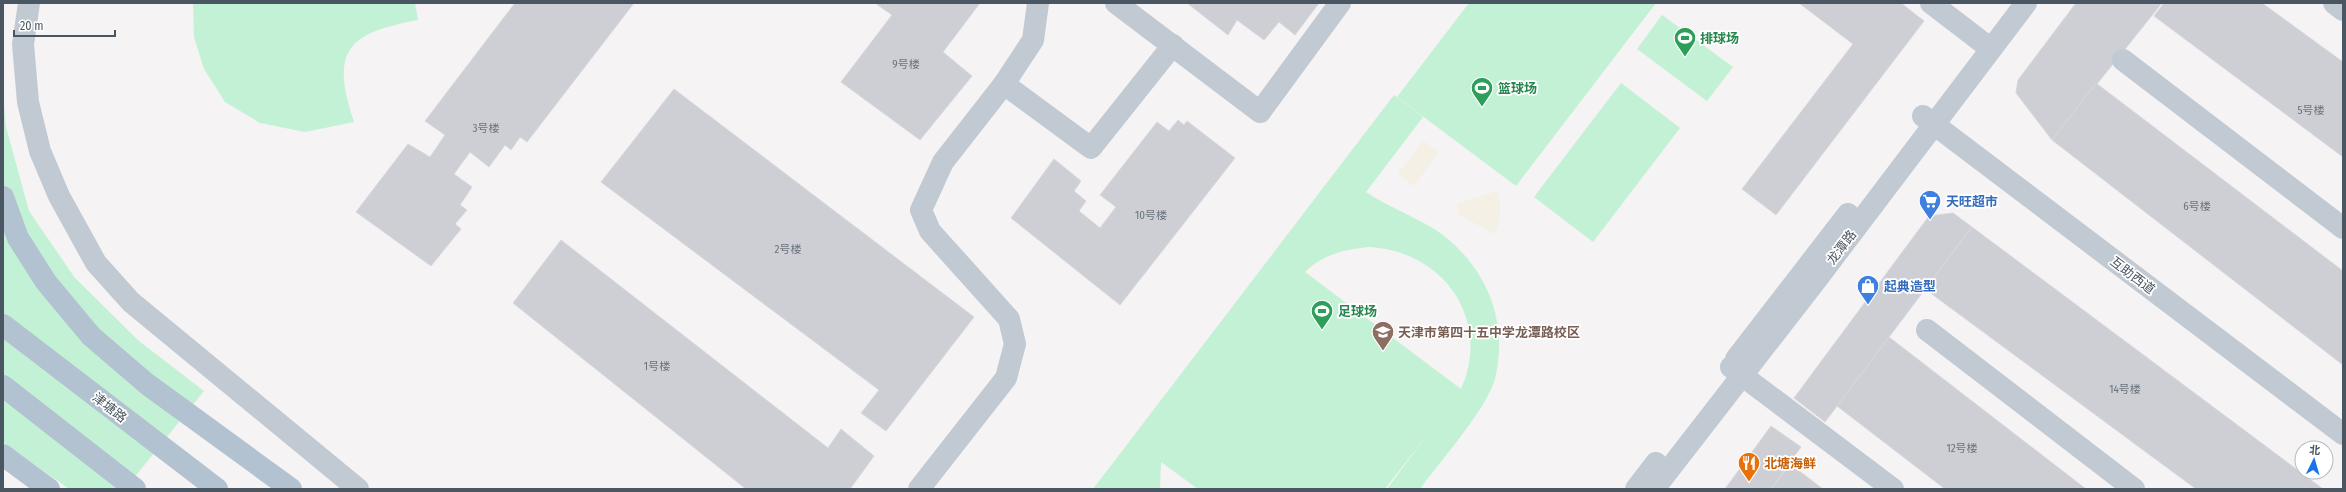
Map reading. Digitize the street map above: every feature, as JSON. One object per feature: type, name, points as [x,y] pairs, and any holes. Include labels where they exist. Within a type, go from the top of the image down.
[{"type":"main road","points":[[3,197],[18,238],[42,276],[91,336],[147,384],[291,489]]},
{"type":"main road","name":"津塘路","points":[[3,325],[217,489]]},
{"type":"main road","points":[[3,386],[135,489]]},
{"type":"main road","points":[[3,455],[49,489]]},
{"type":"street","points":[[29,3],[24,44],[28,102],[40,151],[59,196],[96,263],[131,302],[358,489]]},
{"type":"street","points":[[920,489],[1006,378],[1015,344],[1009,318],[930,231],[921,210],[942,162],[1004,84],[1033,40],[1038,3]]},
{"type":"street","points":[[1116,3],[1260,112],[1340,3]]},
{"type":"street","points":[[1931,3],[1985,45]]},
{"type":"street","name":"龙潭路","points":[[1636,489],[1736,370],[1929,120],[1985,45],[2009,3]]},
{"type":"street","name":"龙潭路","points":[[1985,45],[2026,3]]},
{"type":"street","points":[[2334,3],[2343,10]]},
{"type":"street","points":[[1004,84],[1090,148],[1173,45]]},
{"type":"street","points":[[2123,60],[2343,228]]},
{"type":"street","name":"互助西道","points":[[1929,120],[2343,434]]},
{"type":"street","points":[[1927,330],[2134,489]]},
{"type":"street","points":[[1736,370],[1893,489]]},
{"type":"street","name":"龙潭路","points":[[1654,489],[1736,370]]},
{"type":"green space","points":[[193,3],[415,3],[418,20],[375,31],[360,39],[350,49],[345,62],[344,78],[347,98],[354,122],[305,132],[260,123],[225,102],[204,69],[194,37]]},
{"type":"green space","points":[[1469,3],[1656,3],[1516,186],[1397,97]]},
{"type":"green space","name":"排球场","points":[[1662,15],[1733,67],[1707,101],[1637,49]]},
{"type":"green space","points":[[1621,83],[1680,128],[1593,242],[1534,197]]},
{"type":"green space","points":[[3,94],[6,127],[29,211],[75,278],[139,341],[204,391],[125,489],[69,489],[3,442]]},
{"type":"green space","points":[[1394,95],[1423,117],[1366,192],[1385,204],[1434,229],[1456,246],[1468,259],[1478,272],[1492,302],[1499,334],[1499,351],[1495,378],[1486,399],[1469,425],[1420,489],[1387,489],[1427,435],[1385,489],[1198,489],[1161,462],[1160,489],[1093,489]],"holes":[[[1368,247],[1395,251],[1419,261],[1439,275],[1454,293],[1465,314],[1470,338],[1469,363],[1461,389],[1305,272],[1319,261],[1342,251]]]},
{"type":"sand","points":[[1423,141],[1439,152],[1414,186],[1398,174]]},
{"type":"sand","points":[[1497,191],[1500,202],[1500,212],[1499,223],[1495,234],[1459,215],[1457,204]]},
{"type":"building","points":[[515,3],[634,3],[527,142],[520,137],[511,150],[505,145],[489,167],[470,152],[454,174],[472,187],[460,205],[467,210],[455,224],[461,229],[431,266],[356,212],[408,144],[430,157],[445,135],[425,121]]},
{"type":"building","points":[[875,3],[980,3],[943,52],[972,76],[920,140],[841,82],[892,15]]},
{"type":"building","points":[[1187,3],[1319,3],[1295,35],[1279,22],[1264,40],[1237,20],[1228,35]]},
{"type":"building","points":[[1799,3],[1901,3],[1924,21],[1776,215],[1742,189],[1853,44]]},
{"type":"building","points":[[2076,3],[2162,3],[2052,140],[2016,93],[2018,80]]},
{"type":"building","points":[[2164,3],[2262,3],[2343,62],[2343,157],[2154,16]]},
{"type":"building","points":[[2096,83],[2343,271],[2343,365],[2052,140]]},
{"type":"building","points":[[674,89],[974,317],[886,431],[861,413],[879,390],[601,182]]},
{"type":"building","points":[[1178,120],[1184,125],[1187,121],[1235,158],[1120,305],[1011,218],[1054,159],[1081,181],[1074,191],[1086,201],[1079,211],[1100,228],[1116,207],[1100,195],[1157,122],[1169,131]]},
{"type":"building","points":[[1953,213],[1972,227],[1825,422],[1794,398],[1929,216]]},
{"type":"building","points":[[1972,227],[2294,467],[2294,480],[2311,480],[2323,489],[2196,489],[1925,289]]},
{"type":"building","points":[[561,240],[828,448],[841,429],[874,456],[850,489],[746,489],[513,303]]},
{"type":"building","points":[[1889,337],[2086,489],[1945,489],[1837,406]]},
{"type":"building","points":[[1771,426],[1801,447],[1771,489],[1725,489]]},
{"type":"building","points":[[1790,464],[1823,489],[1771,489]]},
{"type":"place","name":"排球场","points":[[1685,58]]},
{"type":"place","name":"篮球场","points":[[1482,108]]},
{"type":"place","name":"天旺超市","points":[[1930,220]]},
{"type":"place","name":"起典造型","points":[[1868,306]]},
{"type":"place","name":"足球场","points":[[1322,330]]},
{"type":"place","name":"天津市第四十五中学龙潭路校区","points":[[1383,352]]},
{"type":"place","name":"北塘海鲜","points":[[1749,482]]}]
